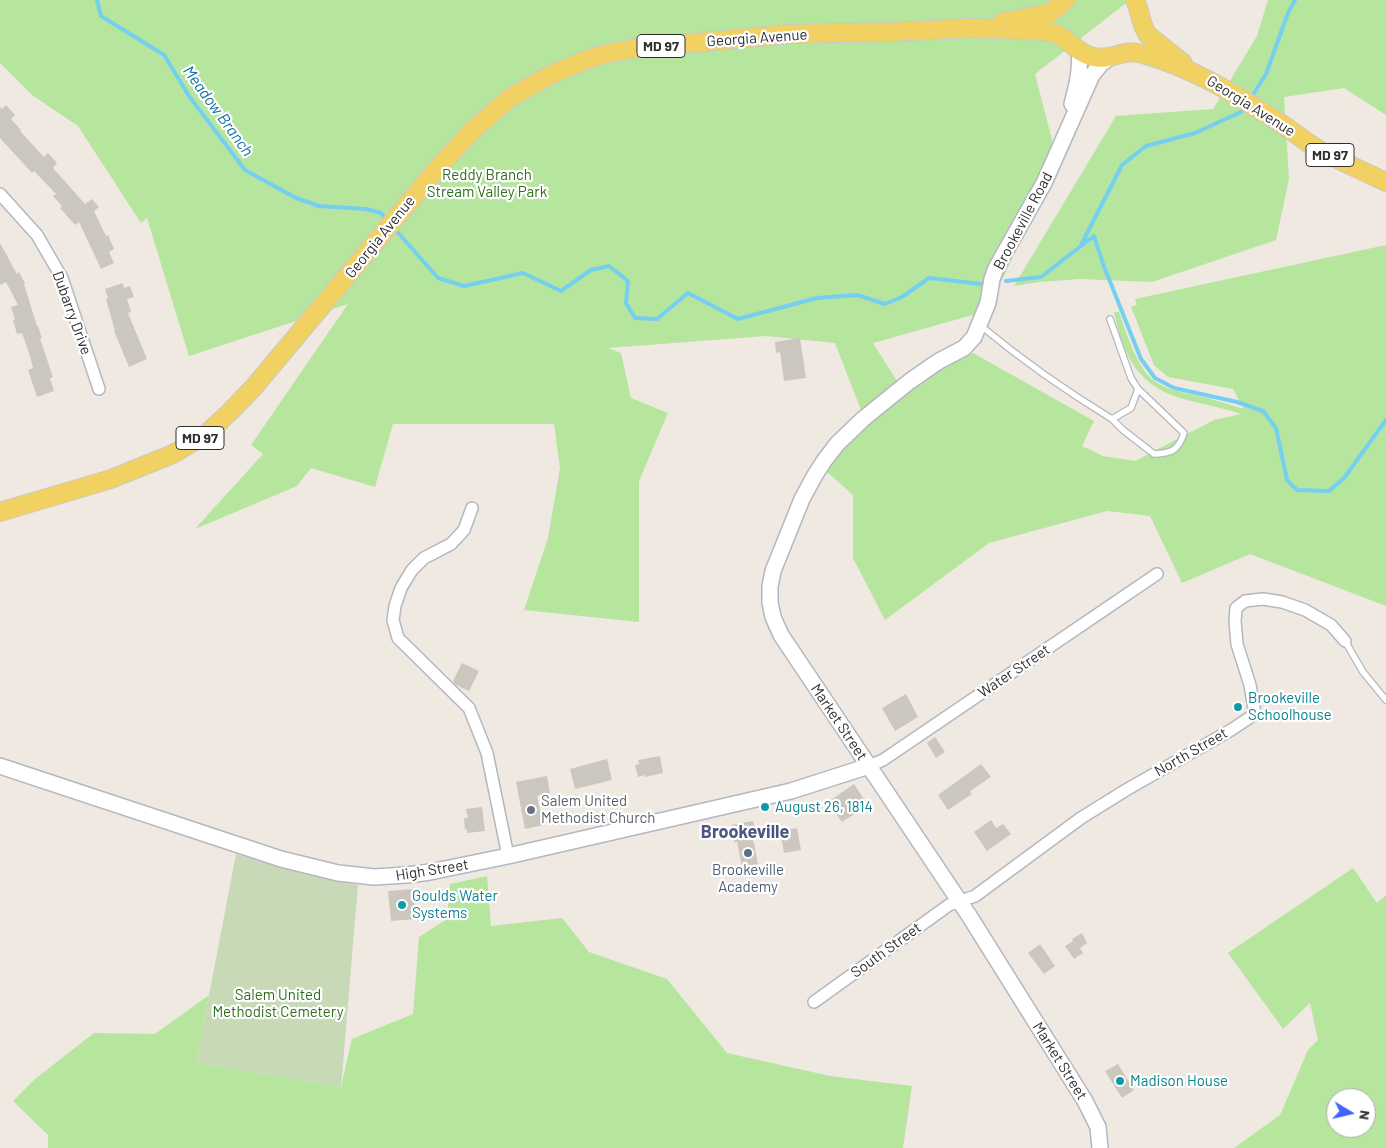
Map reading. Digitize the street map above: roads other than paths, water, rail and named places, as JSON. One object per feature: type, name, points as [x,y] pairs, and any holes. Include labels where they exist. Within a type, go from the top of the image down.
[{"type":"main road","name":"Georgia Avenue","points":[[971,28],[1050,13],[1067,0]]},
{"type":"main road","name":"Georgia Avenue","points":[[1067,0],[1063,21],[1066,34],[1076,48]]},
{"type":"main road","name":"Georgia Avenue","points":[[1135,0],[1139,7],[1140,20],[1148,35],[1195,72],[1321,150],[1386,182]]},
{"type":"main road","points":[[1115,55],[1131,44],[1138,33],[1140,20]]},
{"type":"main road","name":"Georgia Avenue","points":[[0,512],[111,480],[173,454],[205,435],[253,388],[440,164],[472,130],[508,99],[548,76],[583,60],[636,48],[788,34],[971,28],[1045,31],[1056,34],[1083,54],[1096,58],[1134,52],[1195,72]]},
{"type":"main road","name":"Brookeville Road","points":[[1061,147],[1079,73],[1080,65],[1076,48]]},
{"type":"main road","name":"Brookeville Road","points":[[979,324],[988,303],[996,268],[1044,183],[1092,75],[1100,64],[1115,55]]},
{"type":"main road","name":"Market Street","points":[[979,324],[974,337],[964,348],[910,381],[863,419],[837,444],[814,475],[802,498],[773,570],[770,602],[773,617],[781,635],[959,901],[1085,1101],[1098,1128],[1100,1148]]},
{"type":"main road","name":"High Street","points":[[0,766],[281,859],[338,873],[374,877],[407,875],[447,869],[508,856],[790,790],[869,766]]},
{"type":"street","name":"Dubarry Drive","points":[[0,194],[37,235],[62,278],[99,389]]},
{"type":"street","points":[[472,508],[464,530],[451,544],[424,558],[412,570],[401,588],[393,620],[398,638],[469,708],[487,753],[508,856]]},
{"type":"street","name":"Water Street","points":[[869,766],[891,755],[1157,574]]},
{"type":"street","name":"North Street","points":[[959,901],[975,896],[1081,818],[1126,790],[1232,730],[1255,714],[1236,628],[1236,608],[1245,600],[1263,599],[1282,602],[1305,610],[1331,626],[1345,641]]},
{"type":"street","name":"South Street","points":[[814,1002],[949,905],[959,901]]},
{"type":"lane","points":[[979,324],[1013,352],[1112,419],[1154,454],[1164,454],[1175,450],[1182,441],[1184,433],[1138,389],[1131,378],[1110,319]]},
{"type":"lane","points":[[1112,419],[1131,408],[1138,389]]},
{"type":"lane","points":[[1345,641],[1363,672],[1386,700]]},
{"type":"waterway","name":"Meadow Branch","points":[[97,0],[101,16],[164,55],[189,96],[245,170],[296,198],[319,206],[366,209],[381,213],[387,220]]},
{"type":"waterway","points":[[1251,98],[1266,74],[1288,13],[1295,0]]},
{"type":"waterway","points":[[1081,245],[1122,165],[1146,146],[1195,133],[1241,112],[1246,106]]},
{"type":"waterway","name":"Meadow Branch","points":[[393,227],[438,278],[464,286],[523,273],[561,291],[591,270],[609,266],[628,281],[626,303],[635,318],[657,319],[688,293],[738,319],[817,298],[857,295],[885,304],[902,297],[929,278],[981,284]]},
{"type":"waterway","points":[[1006,281],[1041,277],[1094,236],[1103,264],[1141,359],[1155,378],[1174,388],[1237,402],[1263,411],[1276,428],[1287,480],[1297,490],[1329,491],[1344,478],[1386,420]]},
{"type":"place","name":"Brookeville Schoolhouse","points":[[1238,707]]},
{"type":"place","name":"August 26, 1814","points":[[765,807]]},
{"type":"place","name":"Salem United Methodist Church","points":[[531,810]]},
{"type":"place","name":"Brookeville Academy","points":[[748,853]]},
{"type":"place","name":"Goulds Water Systems","points":[[402,905]]},
{"type":"place","name":"Madison House","points":[[1120,1081]]},
{"type":"district","name":"Brookeville","points":[[745,832]]},
{"type":"park label","name":"Reddy Branch Stream Valley Park","points":[[487,184]]},
{"type":"park label","name":"Salem United Methodist Cemetery","points":[[278,1004]]}]
